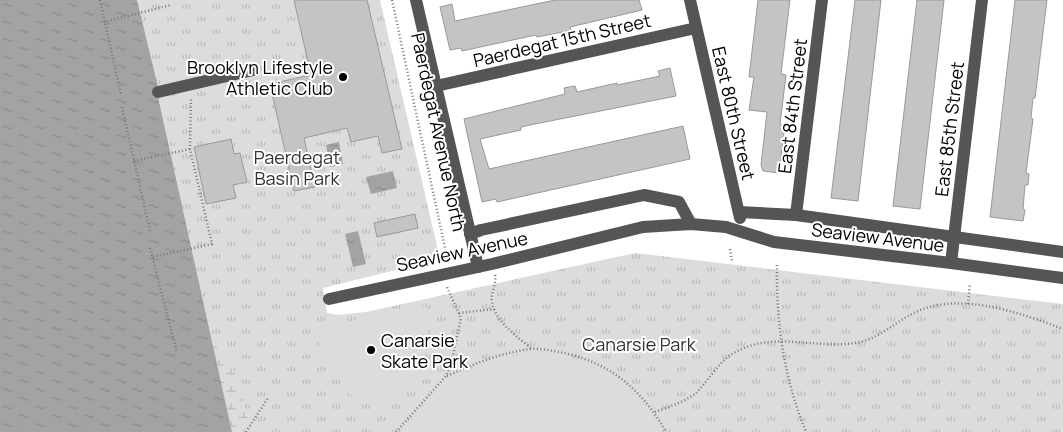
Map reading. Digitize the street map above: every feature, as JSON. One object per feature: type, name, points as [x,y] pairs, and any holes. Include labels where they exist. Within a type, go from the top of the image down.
[{"type":"street","name":"Paerdegat Avenue North","points":[[416,0],[478,267]]},
{"type":"street","name":"East 80th Street","points":[[690,0],[744,233]]},
{"type":"street","name":"East 84th Street","points":[[796,215],[822,0]]},
{"type":"street","name":"East 85th Street","points":[[951,263],[982,0]]},
{"type":"street","name":"Paerdegat 15th Street","points":[[436,86],[696,28]]},
{"type":"street","points":[[158,92],[252,70]]},
{"type":"street","name":"Seaview Avenue","points":[[470,234],[644,195],[679,202],[691,224]]},
{"type":"street","name":"Seaview Avenue","points":[[739,212],[796,215],[1063,252]]},
{"type":"street","name":"Seaview Avenue","points":[[329,299],[447,272],[478,267],[643,227],[691,224],[726,227],[774,242],[1063,278]]},
{"type":"path","points":[[100,0],[121,94]]},
{"type":"path","name":"Paerdegat Avenue North","points":[[392,0],[448,256],[448,290],[459,313]]},
{"type":"path","points":[[104,22],[171,5]]},
{"type":"path","points":[[153,257],[212,244],[190,149],[192,84]]},
{"type":"path","points":[[122,107],[150,231]]},
{"type":"path","points":[[134,161],[190,149]]},
{"type":"path","points":[[150,248],[177,353]]},
{"type":"path","points":[[730,249],[732,261]]},
{"type":"path","points":[[777,265],[777,305],[781,340],[794,403],[806,432]]},
{"type":"path","points":[[494,270],[496,284],[491,301],[494,309],[498,317],[515,335],[532,349]]},
{"type":"path","points":[[968,304],[970,283]]},
{"type":"path","points":[[655,412],[695,394],[731,354],[781,340],[833,345],[857,343],[878,334],[916,311],[946,304],[968,304],[1008,309],[1063,329]]},
{"type":"path","points":[[396,432],[446,376],[460,329],[459,313],[494,309]]},
{"type":"path","points":[[446,376],[501,354],[532,349],[577,356],[596,364],[627,382],[655,412],[666,432]]},
{"type":"path","points":[[246,432],[268,398]]},
{"type":"green space","name":"Canarsie Park","points":[[137,0],[380,0],[440,259],[323,288],[327,313],[338,315],[366,312],[635,253],[1063,304],[1063,432],[232,432]]},
{"type":"green space","name":"Canarsie Skate Park","points":[[420,306],[426,307],[430,312],[428,318],[429,330],[420,344],[424,356],[416,365],[415,382],[401,398],[386,401],[375,398],[359,404],[353,396],[346,392],[337,374],[326,366],[319,355],[320,340],[327,330],[337,324],[362,319],[372,314],[395,315]]},
{"type":"green space","points":[[212,341],[233,367],[251,432],[232,432]]},
{"type":"green space","points":[[529,353],[569,359],[589,365],[607,374],[639,398],[652,414],[662,432],[401,432],[427,402],[456,378],[489,362],[508,356]]},
{"type":"water","points":[[0,0],[137,0],[157,83],[159,101],[232,432],[0,432]]},
{"type":"water","points":[[339,142],[343,164],[330,167],[326,145]]},
{"type":"water","points":[[393,171],[397,188],[371,194],[366,177]]},
{"type":"water","points":[[358,231],[366,264],[353,267],[345,234]]},
{"type":"building","name":"Brooklyn Lifestyle Athletic Club","points":[[294,0],[367,0],[402,149],[382,153],[378,136],[351,142],[347,128],[304,138],[315,187],[294,191],[270,84],[311,75]]},
{"type":"building","points":[[555,0],[639,0],[642,10],[570,27],[571,30],[558,33],[537,37],[536,35],[462,51],[461,48],[450,50],[440,7],[452,4],[455,21]]},
{"type":"building","points":[[758,0],[790,0],[781,74],[786,75],[780,124],[785,125],[779,173],[763,171],[761,165],[767,112],[749,110],[754,77],[749,77]]},
{"type":"building","points":[[855,0],[881,0],[858,201],[831,198]]},
{"type":"building","points":[[917,0],[944,0],[920,209],[893,206]]},
{"type":"building","points":[[1015,0],[1047,0],[1035,98],[1033,98],[1031,118],[1033,119],[1026,173],[1029,174],[1028,185],[1025,185],[1023,221],[990,217]]},
{"type":"building","points":[[670,68],[676,96],[530,125],[521,127],[521,130],[480,139],[489,169],[683,126],[690,159],[497,202],[496,199],[482,202],[464,119],[565,94],[564,88],[575,86],[577,92],[617,83],[617,85],[660,76],[658,71]]},
{"type":"building","points":[[231,139],[234,154],[240,153],[247,182],[233,185],[236,198],[206,204],[194,147]]},
{"type":"building","points":[[415,214],[418,228],[377,237],[374,223]]},
{"type":"place","name":"Brooklyn Lifestyle Athletic Club","points":[[343,77]]},
{"type":"place","name":"Canarsie Skate Park","points":[[371,350]]},
{"type":"park label","name":"Paerdegat Basin Park","points":[[297,167]]}]
